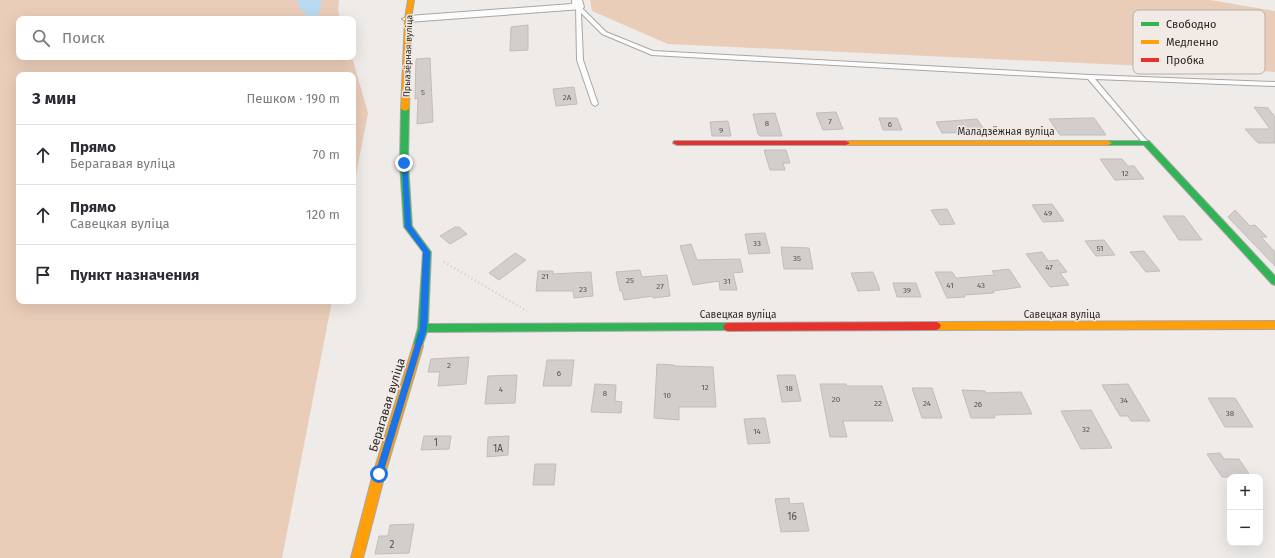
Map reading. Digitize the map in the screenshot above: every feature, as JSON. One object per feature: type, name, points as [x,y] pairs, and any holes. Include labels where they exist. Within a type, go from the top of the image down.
[{"type":"street","name":"Прыазёрная вуліца","points":[[412,0],[408,19],[404,163],[408,227],[427,252]]},
{"type":"street","points":[[408,19],[578,4]]},
{"type":"street","name":"Маладзёжная вуліца","points":[[677,143],[1146,143]]},
{"type":"street","points":[[1146,143],[1275,282]]},
{"type":"street","points":[[423,328],[427,252]]},
{"type":"street","name":"Савецкая вуліца","points":[[423,328],[1275,325]]},
{"type":"street","name":"Берагавая вуліца","points":[[356,558],[379,474],[423,328]]},
{"type":"lane","points":[[578,4],[604,32],[652,53],[1090,77],[1275,84]]},
{"type":"lane","points":[[578,4],[580,60],[595,104]]},
{"type":"lane","points":[[1090,77],[1146,143]]},
{"type":"path","points":[[427,252],[534,315]]},
{"type":"shaded area","points":[[0,0],[339,0],[338,10],[339,16],[16,16],[16,60],[353,60],[368,113],[356,175],[356,72],[16,72],[16,304],[331,304],[282,558],[0,558]]},
{"type":"shaded area","points":[[590,0],[1210,0],[1275,11],[1275,72],[1265,72],[1265,10],[1133,10],[1133,65],[668,44],[592,11]]},
{"type":"water","points":[[297,0],[322,0],[319,14],[315,16],[308,16],[300,8]]},
{"type":"building","points":[[528,25],[528,50],[510,51],[511,27]]},
{"type":"building","points":[[430,58],[433,122],[417,124],[418,98],[415,99],[416,59]]},
{"type":"building","points":[[574,87],[577,104],[556,106],[553,89]]},
{"type":"building","points":[[1254,107],[1268,108],[1275,117],[1275,143],[1258,143],[1245,129],[1270,129]]},
{"type":"building","points":[[836,112],[843,129],[823,130],[816,113]]},
{"type":"building","points":[[775,113],[782,136],[760,136],[758,134],[753,114]]},
{"type":"building","points":[[879,118],[897,118],[902,130],[883,130]]},
{"type":"building","points":[[1094,118],[1106,135],[1060,135],[1049,119]]},
{"type":"building","points":[[977,119],[986,132],[942,133],[936,122]]},
{"type":"building","points":[[728,121],[731,136],[712,136],[710,122]]},
{"type":"building","points":[[764,150],[786,150],[790,163],[783,163],[785,170],[770,170]]},
{"type":"building","points":[[1100,159],[1122,159],[1128,166],[1134,166],[1144,179],[1115,180]]},
{"type":"building","points":[[1052,204],[1064,221],[1043,222],[1032,205]]},
{"type":"building","points":[[947,209],[955,224],[940,225],[931,210]]},
{"type":"building","points":[[1235,210],[1250,226],[1255,225],[1267,237],[1261,237],[1275,252],[1275,266],[1228,217]]},
{"type":"building","points":[[1163,216],[1184,216],[1202,240],[1179,240]]},
{"type":"building","points":[[455,227],[459,227],[467,234],[450,244],[440,236]]},
{"type":"building","points":[[765,233],[770,253],[749,254],[745,234]]},
{"type":"building","points":[[1104,240],[1115,255],[1096,256],[1085,241]]},
{"type":"building","points":[[691,244],[697,260],[740,259],[743,272],[733,273],[737,290],[720,290],[719,281],[693,285],[680,246]]},
{"type":"building","points":[[781,247],[809,248],[813,269],[784,269]]},
{"type":"building","points":[[1144,251],[1160,271],[1146,272],[1130,252]]},
{"type":"building","points":[[1042,252],[1048,261],[1058,260],[1067,272],[1060,273],[1069,285],[1050,287],[1026,254]]},
{"type":"building","points":[[515,253],[526,260],[499,280],[489,273]]},
{"type":"building","points":[[1009,269],[1021,287],[993,291],[994,293],[947,298],[935,272],[952,272],[956,278],[995,275],[992,271]]},
{"type":"building","points":[[640,270],[642,277],[667,275],[670,296],[653,298],[653,296],[624,300],[622,291],[620,291],[616,272]]},
{"type":"building","points":[[538,271],[553,271],[553,274],[591,272],[593,296],[574,298],[573,291],[536,291]]},
{"type":"building","points":[[873,272],[880,290],[858,291],[851,273]]},
{"type":"building","points":[[893,283],[916,283],[921,297],[897,297]]},
{"type":"building","points":[[469,357],[466,384],[438,386],[440,372],[428,372],[431,359]]},
{"type":"building","points":[[547,360],[574,360],[571,386],[543,386]]},
{"type":"building","points":[[657,364],[713,367],[716,407],[679,407],[679,420],[654,418]]},
{"type":"building","points":[[517,375],[515,403],[485,404],[488,376]]},
{"type":"building","points":[[777,375],[795,375],[801,401],[782,402]]},
{"type":"building","points":[[595,384],[616,385],[615,401],[622,402],[621,413],[591,412]]},
{"type":"building","points":[[820,384],[882,386],[893,421],[843,421],[847,437],[830,437]]},
{"type":"building","points":[[1128,384],[1150,421],[1131,421],[1128,416],[1120,416],[1102,385]]},
{"type":"building","points":[[912,388],[932,388],[942,418],[922,418]]},
{"type":"building","points":[[962,390],[985,391],[986,393],[1021,392],[1032,414],[994,415],[995,418],[971,418]]},
{"type":"building","points":[[1208,398],[1235,398],[1253,427],[1225,427]]},
{"type":"building","points":[[1091,410],[1112,448],[1081,449],[1061,411]]},
{"type":"building","points":[[765,418],[770,443],[748,444],[744,419]]},
{"type":"building","points":[[424,436],[451,436],[449,449],[421,450]]},
{"type":"building","points":[[509,436],[508,455],[487,457],[488,437]]},
{"type":"building","points":[[1220,453],[1224,459],[1239,459],[1249,474],[1227,474],[1227,477],[1222,477],[1207,454]]},
{"type":"building","points":[[535,464],[556,464],[554,485],[533,485]]},
{"type":"building","points":[[789,498],[790,504],[803,503],[809,531],[781,532],[775,499]]},
{"type":"building","points":[[414,524],[409,553],[375,554],[379,536],[388,536],[390,525]]},
{"type":"traffic: fast","points":[[405,109],[404,163],[408,227],[427,252],[423,328],[418,346]]},
{"type":"traffic: fast","points":[[1108,143],[1146,143],[1275,282]]},
{"type":"traffic: fast","points":[[423,328],[728,327]]},
{"type":"traffic: slow","points":[[405,109],[408,19],[411,0]]},
{"type":"traffic: slow","points":[[846,143],[1108,143]]},
{"type":"traffic: slow","points":[[936,326],[1275,325]]},
{"type":"traffic: slow","points":[[357,558],[379,474],[418,346]]},
{"type":"traffic: jam","points":[[677,143],[846,143]]},
{"type":"traffic: jam","points":[[728,327],[936,326]]},
{"type":"route","points":[[379,474],[423,328],[427,252],[408,227],[404,163]]}]
